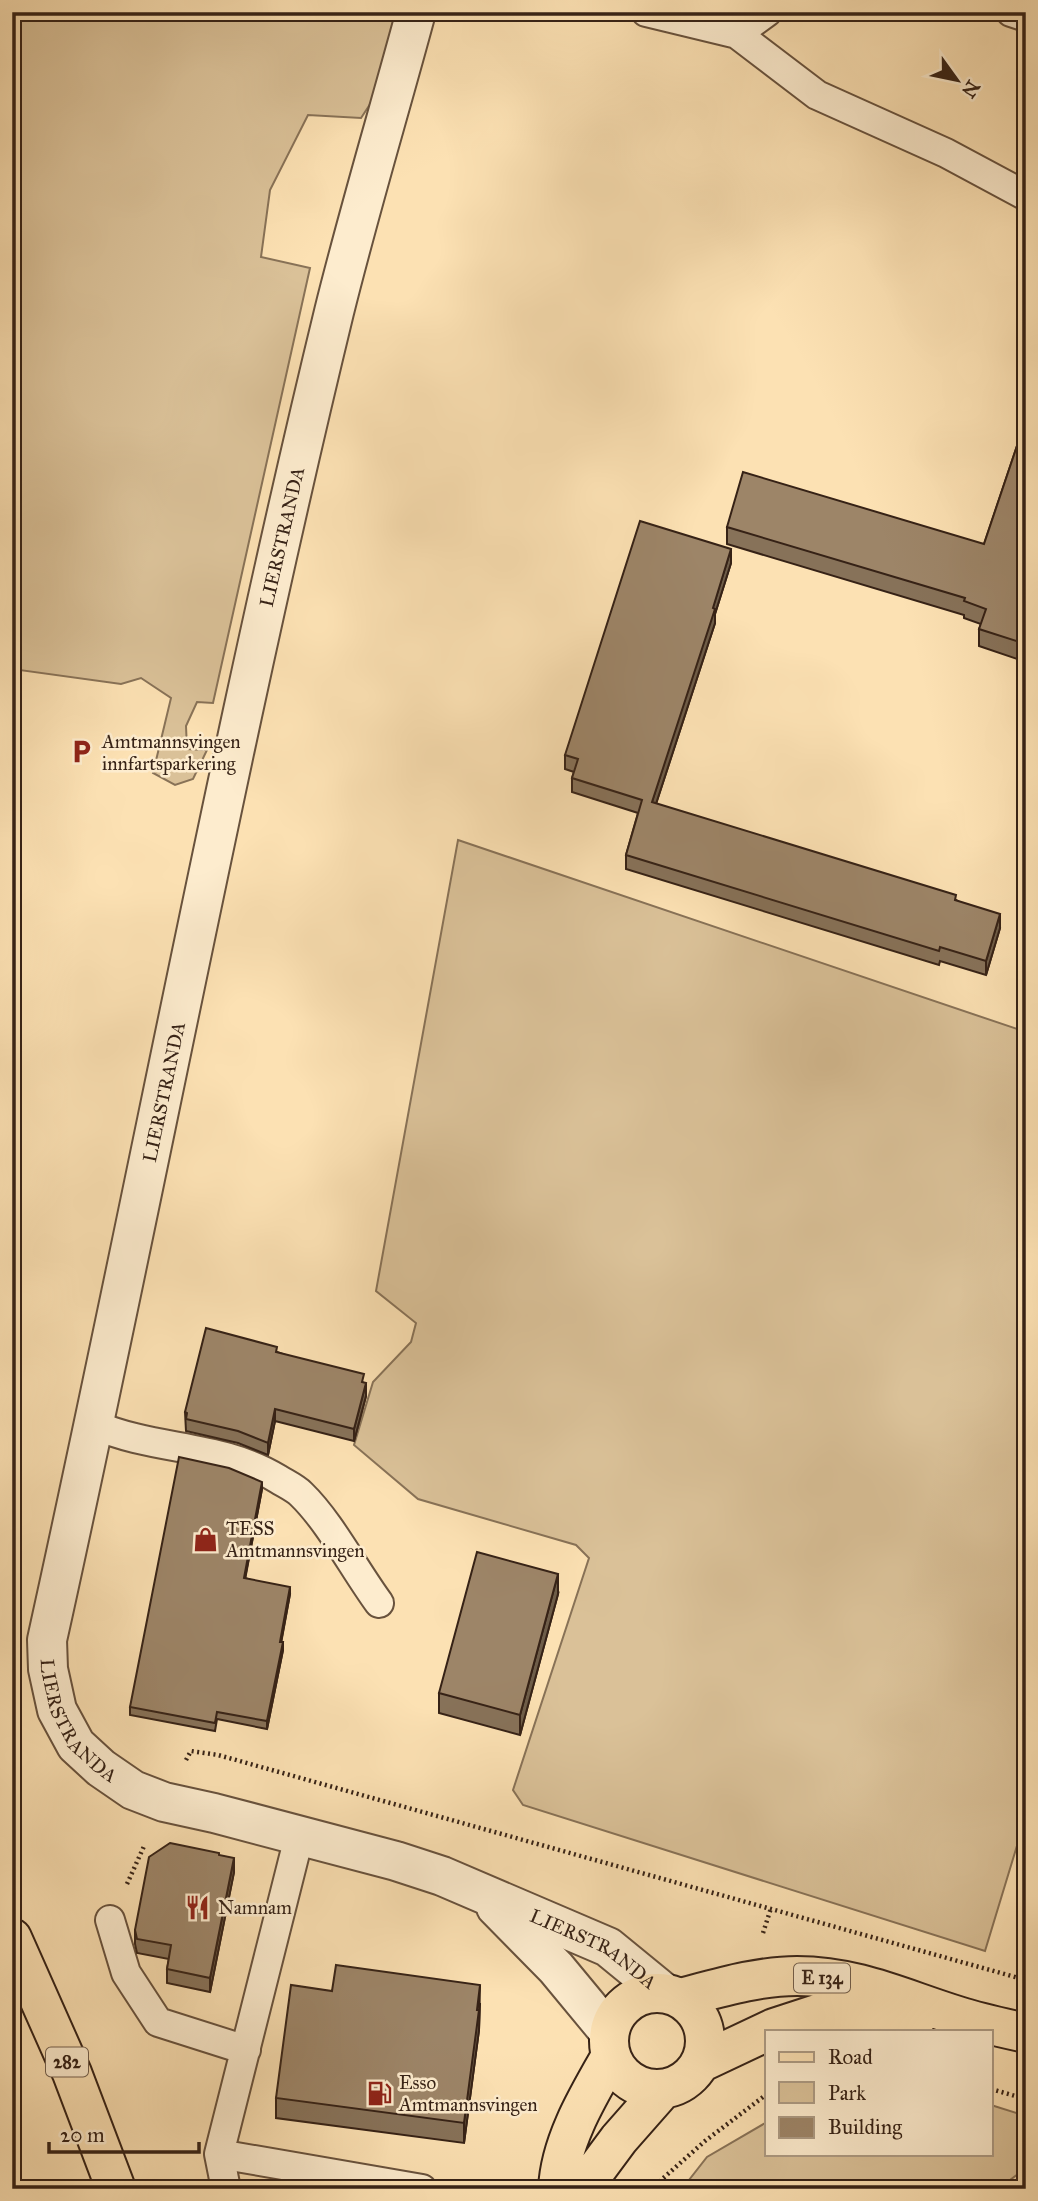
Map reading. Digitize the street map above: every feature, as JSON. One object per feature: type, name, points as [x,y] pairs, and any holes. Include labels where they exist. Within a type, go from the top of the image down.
[{"type":"main road","name":"282","points":[[12,1938],[72,2073],[116,2189]]},
{"type":"main road","name":"E 134","points":[[558,2189],[571,2134],[610,2044],[616,2015],[628,2001],[645,1994],[672,1995],[762,1979],[795,1976],[821,1978],[868,1984],[960,2017],[1026,2033]]},
{"type":"main road","points":[[672,1995],[695,2010],[704,2026],[706,2044],[702,2062]]},
{"type":"main road","name":"E 134","points":[[769,2030],[820,2013],[960,2017]]},
{"type":"main road","name":"E 134","points":[[582,2189],[619,2139],[663,2089],[686,2081],[702,2062],[722,2050],[765,2032]]},
{"type":"main road","points":[[610,2044],[619,2072],[631,2082],[645,2088],[663,2089]]},
{"type":"street","name":"LIERSTRANDA","points":[[416,12],[336,305],[281,537],[95,1425],[47,1640],[48,1669],[57,1710],[76,1745],[101,1768],[133,1790],[164,1802],[396,1861],[442,1876],[608,1947],[672,1995]]},
{"type":"street","name":"LIERSTRANDA","points":[[482,1893],[556,1968],[610,2044]]},
{"type":"lane","points":[[646,12],[737,34],[817,95],[946,153],[1026,196]]},
{"type":"lane","points":[[737,34],[767,12]]},
{"type":"lane","points":[[1011,12],[1026,17]]},
{"type":"lane","points":[[95,1425],[117,1435],[238,1459],[260,1468],[299,1492],[317,1512],[379,1603]]},
{"type":"lane","points":[[226,2189],[219,2154],[299,1837]]},
{"type":"lane","points":[[110,1920],[125,1973],[158,2022],[246,2050]]},
{"type":"lane","points":[[219,2154],[422,2189]]},
{"type":"path","points":[[185,1762],[191,1751],[218,1755],[1026,1980]]},
{"type":"path","points":[[110,1920],[146,1842]]},
{"type":"path","points":[[992,2089],[1026,2099]]},
{"type":"path","points":[[651,2189],[705,2141],[765,2096]]},
{"type":"green space","points":[[12,12],[402,12],[382,86],[361,118],[308,115],[270,190],[261,257],[310,268],[213,703],[197,702],[186,726],[187,749],[207,750],[193,779],[175,785],[153,773],[171,698],[141,678],[121,684],[12,669]]},
{"type":"green space","points":[[458,840],[1026,1032],[1026,1816],[985,1951],[523,1805],[513,1790],[589,1558],[576,1545],[418,1499],[354,1445],[373,1382],[411,1342],[416,1323],[376,1291]]},
{"type":"green space","points":[[992,2105],[1026,2116],[1026,2168],[998,2189],[682,2189],[707,2157],[765,2123],[765,2156],[992,2156]]},
{"type":"building","points":[[1026,419],[1026,644],[979,629],[986,609],[964,601],[965,598],[727,527],[743,472],[984,544]]},
{"type":"building","points":[[640,521],[731,549],[713,608],[715,609],[652,802],[956,895],[955,900],[1000,914],[986,961],[940,947],[939,951],[626,855],[642,800],[572,778],[578,759],[565,755]]},
{"type":"building","points":[[206,1328],[277,1347],[276,1352],[364,1374],[362,1382],[366,1383],[354,1429],[275,1409],[268,1443],[238,1431],[186,1419],[185,1412]]},
{"type":"building","points":[[179,1457],[229,1468],[262,1482],[244,1578],[290,1587],[280,1642],[283,1642],[267,1721],[217,1712],[215,1723],[130,1707]]},
{"type":"building","points":[[477,1552],[558,1574],[520,1715],[439,1693]]},
{"type":"building","points":[[170,1843],[234,1858],[210,1978],[167,1969],[171,1945],[137,1939],[135,1930],[149,1857]]},
{"type":"building","points":[[336,1965],[480,1985],[464,2123],[276,2098],[291,1985],[332,1991]]},
{"type":"place","name":"Amtmannsvingen innfartsparkering","points":[[82,752]]},
{"type":"place","name":"TESS Amtmannsvingen","points":[[206,1539]]},
{"type":"place","name":"Namnam","points":[[198,1907]]},
{"type":"place","name":"Esso Amtmannsvingen","points":[[379,2093]]}]
